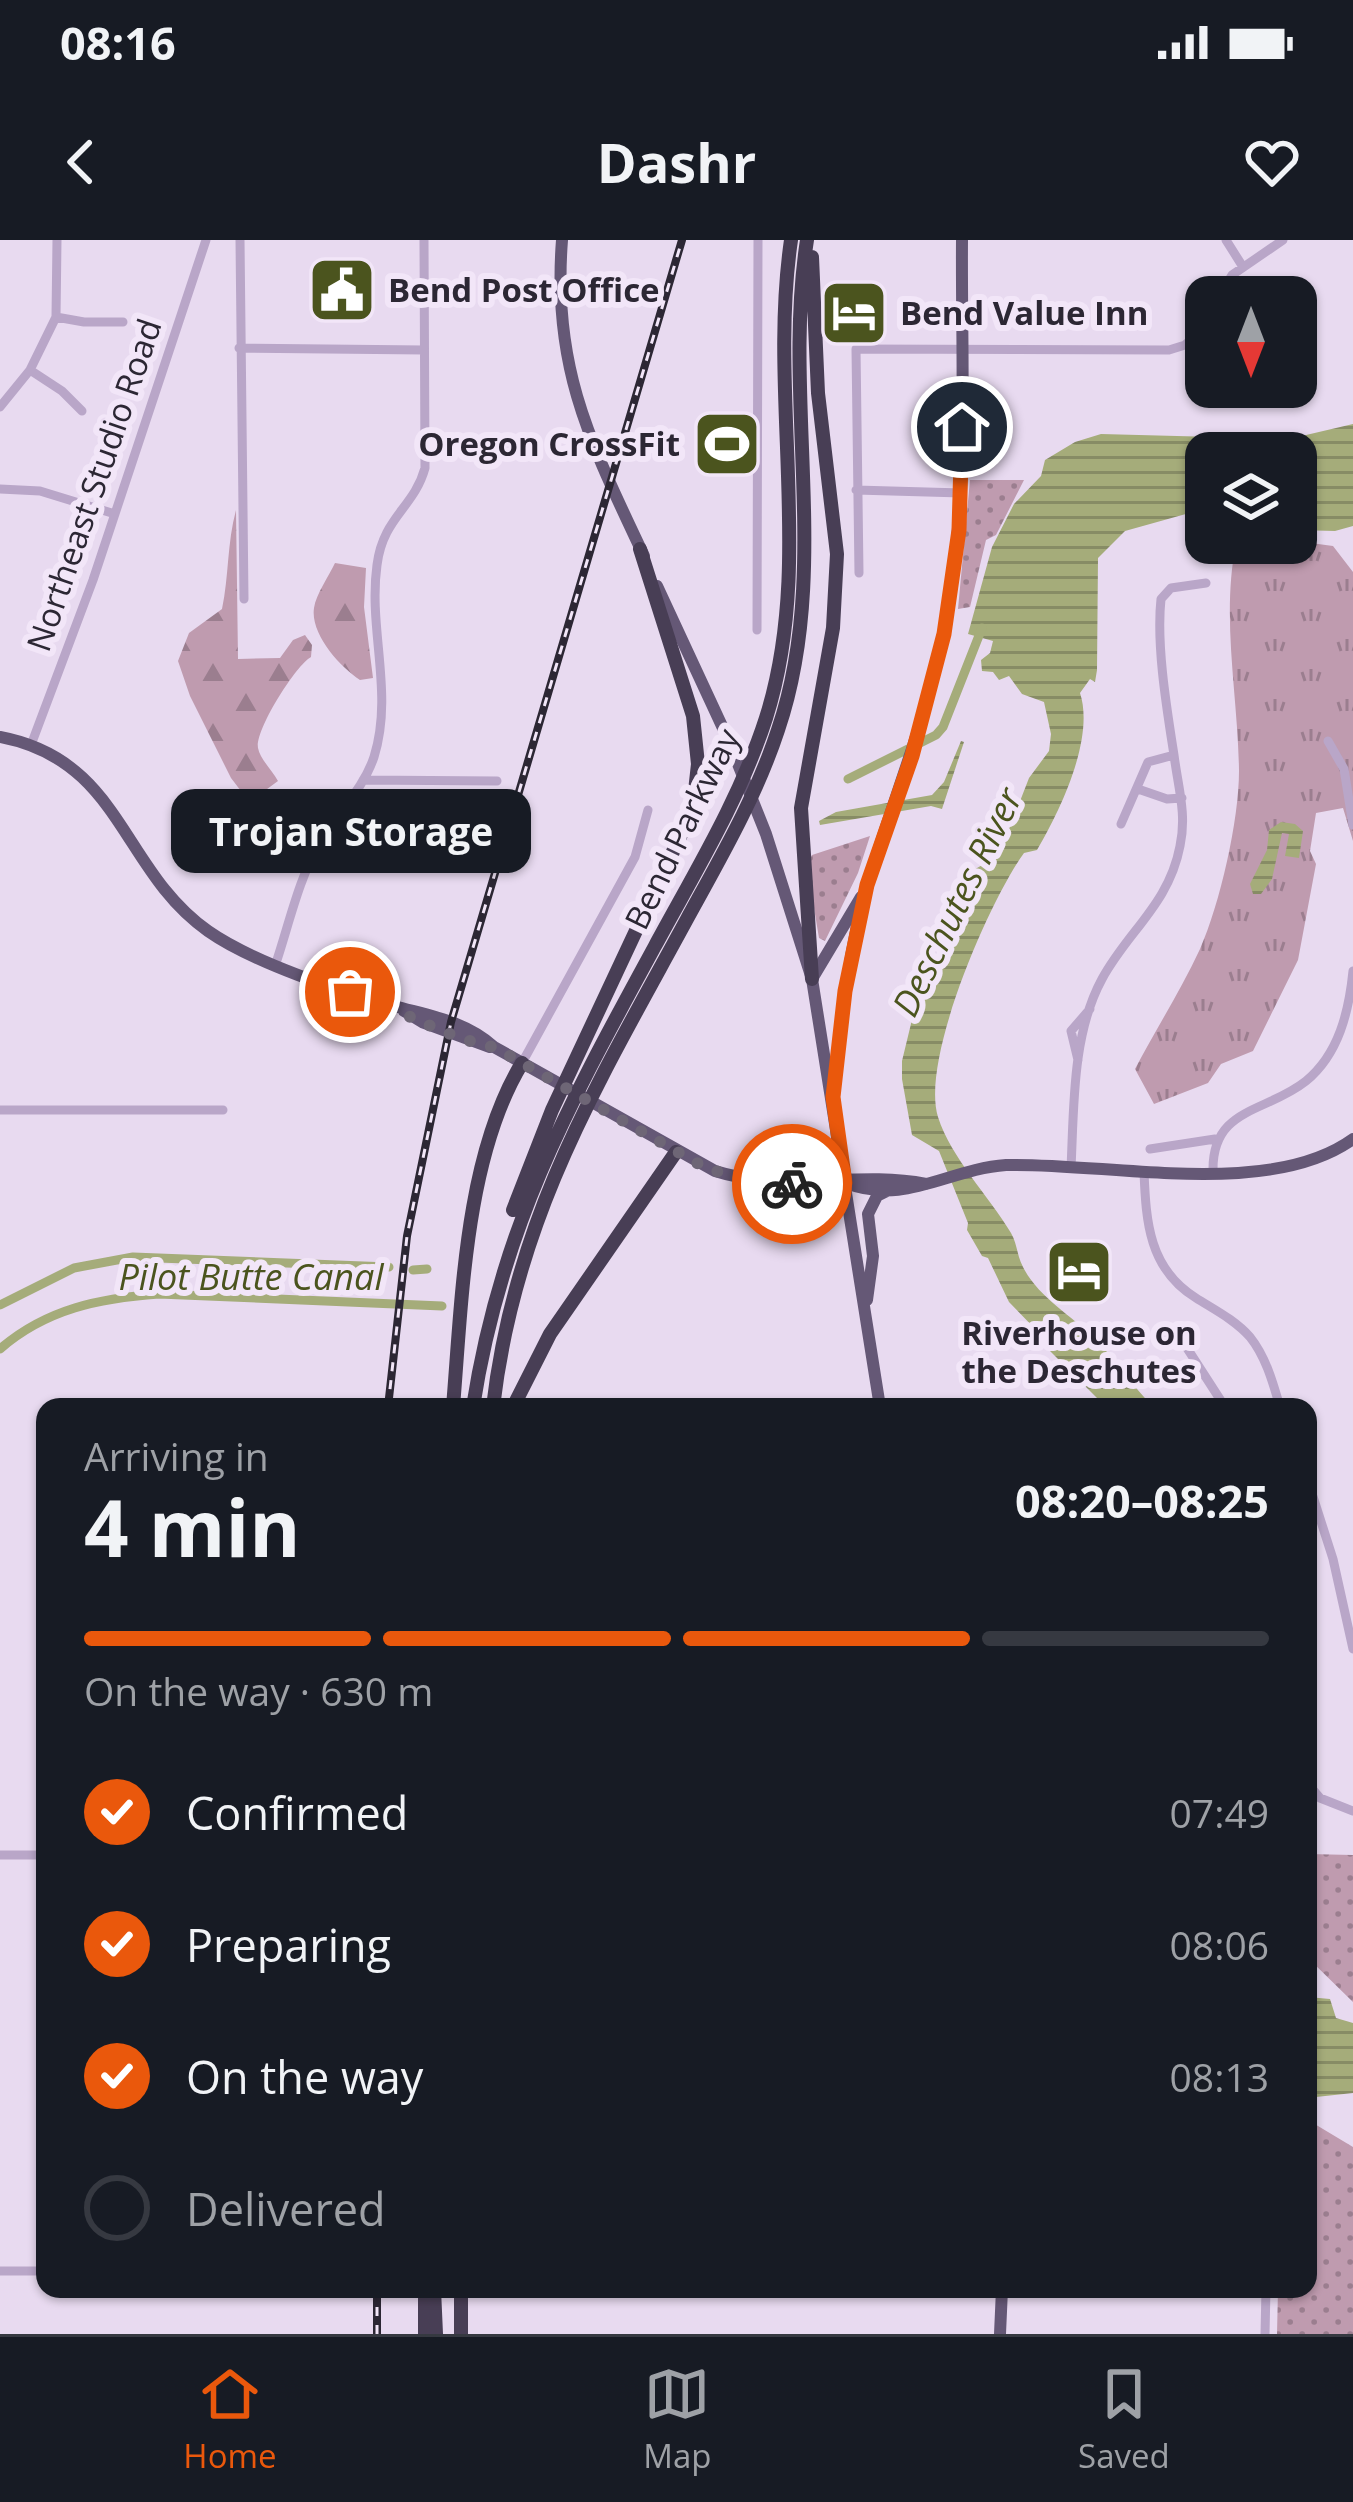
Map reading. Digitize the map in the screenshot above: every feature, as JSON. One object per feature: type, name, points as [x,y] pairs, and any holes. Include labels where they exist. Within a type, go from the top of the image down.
[{"type":"highway","name":"Bend Parkway","points":[[475,1398],[498,1282],[537,1173],[729,808],[760,734],[778,668],[788,592],[783,342],[791,240]]},
{"type":"highway","name":"Bend Parkway","points":[[589,1067],[740,822],[768,757],[792,678],[803,601],[799,352],[810,240]]},
{"type":"highway","points":[[810,240],[815,355],[837,554],[833,628],[801,808],[812,979]]},
{"type":"highway","points":[[564,1117],[589,1067],[696,795],[693,716],[640,549]]},
{"type":"highway","points":[[454,1398],[466,1261],[480,1175],[522,1063]]},
{"type":"highway","name":"Bend Parkway","points":[[496,1398],[515,1282],[564,1117]]},
{"type":"highway","points":[[516,1398],[550,1334],[676,1152]]},
{"type":"highway","points":[[425,2334],[428,2298]]},
{"type":"highway","points":[[430,2298],[436,2334]]},
{"type":"highway","points":[[460,2334],[461,2298]]},
{"type":"main road","points":[[562,240],[561,330],[583,417],[736,758],[766,834],[812,979],[879,1398]]},
{"type":"main road","points":[[833,1097],[845,991],[867,885],[912,756],[947,616],[962,493],[962,240]]},
{"type":"main road","points":[[0,737],[31,746],[69,766],[98,791],[155,879],[193,920],[242,951],[494,1047],[676,1152],[742,1180],[782,1184],[904,1179],[926,1184]]},
{"type":"main road","points":[[812,979],[867,885]]},
{"type":"main road","points":[[845,1183],[866,1191],[916,1190],[987,1166],[1031,1164],[1144,1172],[1287,1168],[1336,1151],[1353,1139]]},
{"type":"main road","points":[[865,1312],[874,1256],[868,1208],[888,1191]]},
{"type":"main road","points":[[1000,2334],[1002,2298]]},
{"type":"street","points":[[0,407],[30,370],[56,317],[57,240]]},
{"type":"street","name":"Northeast Studio Road","points":[[31,746],[206,240]]},
{"type":"street","points":[[240,240],[244,599]]},
{"type":"street","points":[[276,963],[320,842],[373,760],[381,713],[381,658],[374,608],[380,546],[389,522],[414,494],[424,468],[424,240]]},
{"type":"street","points":[[757,630],[758,240]]},
{"type":"street","points":[[1226,240],[1243,267]]},
{"type":"street","points":[[1234,276],[1283,240]]},
{"type":"street","points":[[56,317],[122,322]]},
{"type":"street","points":[[859,573],[856,349],[1169,350],[1185,345]]},
{"type":"street","points":[[239,348],[424,350]]},
{"type":"street","points":[[30,370],[82,411]]},
{"type":"street","points":[[0,489],[40,491],[115,514]]},
{"type":"street","points":[[856,490],[962,493]]},
{"type":"street","points":[[1071,1168],[1078,1060],[1090,1009],[1100,982],[1141,929],[1172,874],[1182,840],[1182,798],[1161,599],[1171,588],[1206,583]]},
{"type":"street","points":[[1328,741],[1344,769],[1353,825]]},
{"type":"street","points":[[1120,824],[1148,762],[1174,755]]},
{"type":"street","points":[[363,780],[497,781]]},
{"type":"street","points":[[1138,789],[1167,799],[1182,798]]},
{"type":"street","points":[[522,1063],[635,857],[648,810]]},
{"type":"street","points":[[1150,1149],[1216,1139],[1237,1118],[1295,1088],[1316,1071],[1341,1034],[1352,998],[1353,971]]},
{"type":"street","points":[[0,1110],[223,1110]]},
{"type":"street","points":[[1213,1172],[1216,1139]]},
{"type":"street","points":[[1144,1172],[1149,1233],[1159,1261],[1189,1294],[1233,1321],[1252,1340],[1277,1398]]},
{"type":"street","points":[[1176,1331],[1219,1398]]},
{"type":"street","points":[[1317,1509],[1353,1649]]},
{"type":"street","points":[[1317,1794],[1353,1811]]},
{"type":"street","points":[[0,1856],[36,1856]]},
{"type":"street","points":[[0,2271],[36,2271]]},
{"type":"street","points":[[1265,2334],[1266,2298]]},
{"type":"green space","points":[[970,480],[1024,480],[996,535],[986,540],[970,607],[958,609]]},
{"type":"green space","points":[[236,510],[238,659],[280,658],[293,640],[305,635],[312,645],[311,657],[278,699],[259,739],[259,752],[278,781],[263,792],[244,795],[190,696],[178,661],[189,633],[222,609]]},
{"type":"green space","points":[[1317,544],[1333,546],[1353,572],[1353,841],[1343,808],[1316,813],[1310,851],[1316,864],[1298,960],[1253,1051],[1221,1064],[1208,1083],[1154,1104],[1135,1069],[1200,949],[1215,909],[1236,813],[1239,771],[1233,564],[1317,564]]},
{"type":"green space","points":[[335,563],[366,568],[364,607],[373,678],[360,680],[352,674],[328,649],[317,628],[315,603]]},
{"type":"green space","points":[[870,836],[825,941],[819,938],[807,866],[812,855]]},
{"type":"green space","points":[[1317,1854],[1353,1855],[1353,2002],[1317,1967]]},
{"type":"green space","points":[[1317,2125],[1353,2147],[1353,2334],[1277,2334],[1278,2298],[1317,2298]]},
{"type":"shaded area","points":[[1353,424],[1353,526],[1317,531],[1317,432]]},
{"type":"shaded area","points":[[1101,434],[1185,436],[1185,514],[1125,531],[1098,558],[1097,670],[1095,682],[1090,679],[1080,693],[1083,731],[1073,774],[1037,850],[1024,853],[977,942],[948,1020],[935,1091],[944,1132],[1011,1233],[1029,1278],[1094,1338],[1145,1398],[1097,1398],[1009,1302],[988,1258],[982,1256],[967,1230],[939,1151],[912,1135],[902,1079],[917,999],[970,872],[991,860],[1029,778],[1049,751],[1051,734],[1044,702],[1022,694],[1009,676],[999,680],[993,672],[982,671],[981,660],[990,653],[993,641],[968,634],[992,547],[1014,504],[1041,476],[1045,460],[1075,442]]},
{"type":"shaded area","points":[[961,741],[942,809],[931,806],[820,825],[819,821],[836,812],[932,795],[944,782]]},
{"type":"shaded area","points":[[1281,822],[1303,831],[1299,858],[1285,856],[1289,834],[1282,833],[1272,879],[1261,894],[1253,894],[1250,884],[1267,850],[1269,830]]},
{"type":"shaded area","points":[[1317,1998],[1330,1999],[1336,2018],[1353,2023],[1353,2093],[1317,2097]]},
{"type":"waterway","points":[[848,779],[936,735],[982,628]]},
{"type":"waterway","points":[[0,1305],[74,1268],[133,1257],[389,1267]]},
{"type":"waterway","points":[[413,1270],[427,1269]]},
{"type":"waterway","name":"Pilot Butte Canal","points":[[0,1349],[55,1315],[137,1296],[442,1306]]},
{"type":"railway","points":[[389,1398],[407,1236],[451,1022],[682,240]]},
{"type":"railway","points":[[377,2298],[377,2334]]},
{"type":"way so far","points":[[350,992],[398,1008],[475,1044],[494,1047],[704,1167],[742,1180],[792,1184]]},
{"type":"place","name":"Bend Post Office","points":[[342,290]]},
{"type":"place","name":"Bend Value Inn","points":[[854,313]]},
{"type":"place","name":"Oregon CrossFit","points":[[727,444]]},
{"type":"place","name":"Trojan Storage","points":[[350,992]]},
{"type":"place","name":"Riverhouse on the Deschutes","points":[[1079,1272]]},
{"type":"route","points":[[792,1184],[845,1183],[833,1097],[845,991],[867,885],[912,756],[944,634],[959,530],[962,427]]},
{"type":"water label","name":"Deschutes River","points":[[957,902]]}]
